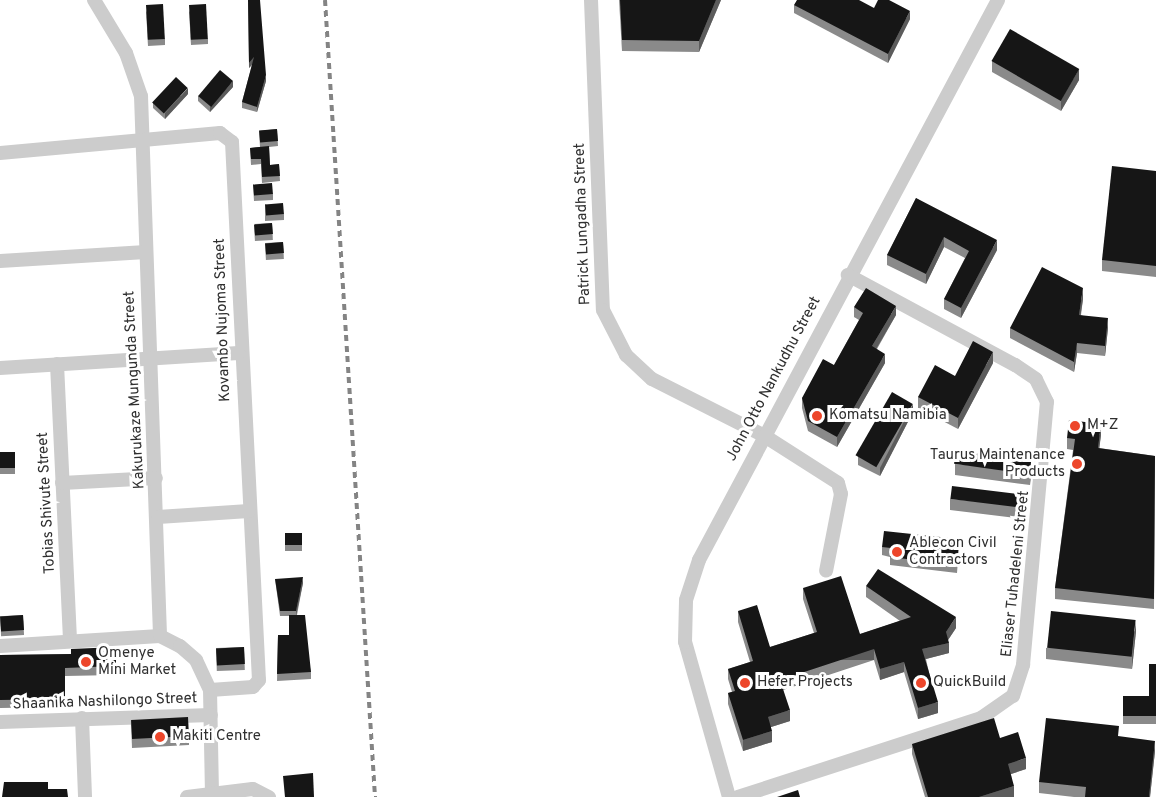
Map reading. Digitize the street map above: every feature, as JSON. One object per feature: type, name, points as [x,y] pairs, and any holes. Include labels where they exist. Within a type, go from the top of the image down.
[{"type":"street","name":"Kakurukaze Mungunda Street","points":[[94,0],[136,74],[158,517],[160,636]]},
{"type":"street","name":"Patrick Lungadha Street","points":[[591,0],[603,310],[626,355],[652,379],[763,435],[838,483],[841,494],[826,571]]},
{"type":"street","name":"John Otto Nankudhu Street","points":[[729,797],[684,642],[684,621],[699,560],[848,275],[998,0]]},
{"type":"street","name":"Kovambo Nujoma Street","points":[[0,153],[141,143],[220,134],[232,142],[239,352],[259,680],[253,687],[210,690]]},
{"type":"street","points":[[0,261],[146,252]]},
{"type":"street","name":"Eliaser Tuhadeleni Street","points":[[738,797],[981,718],[1012,696],[1023,664],[1047,402],[1036,379],[1015,365],[848,275]]},
{"type":"street","points":[[0,368],[239,352]]},
{"type":"street","name":"Tobias Shivute Street","points":[[57,364],[70,640]]},
{"type":"street","points":[[62,483],[156,478]]},
{"type":"street","points":[[158,517],[249,511]]},
{"type":"street","points":[[0,646],[160,636],[196,660],[210,690],[212,790]]},
{"type":"street","name":"Shaanika Nashilongo Street","points":[[0,722],[211,715]]},
{"type":"street","points":[[82,718],[85,797]]},
{"type":"street","points":[[187,797],[212,790],[264,790],[269,797]]},
{"type":"building","points":[[248,0],[260,0],[266,75],[257,107],[242,102],[254,57],[249,63]]},
{"type":"building","points":[[620,0],[716,0],[699,41],[622,40]]},
{"type":"building","points":[[797,0],[859,0],[874,8],[878,0],[889,0],[910,11],[888,54],[794,5]]},
{"type":"building","points":[[163,4],[165,39],[148,40],[146,5]]},
{"type":"building","points":[[206,4],[208,39],[191,40],[189,5]]},
{"type":"building","points":[[1010,29],[1079,69],[1061,101],[992,61]]},
{"type":"building","points":[[220,70],[233,81],[211,107],[198,96]]},
{"type":"building","points":[[176,77],[188,88],[164,114],[152,103]]},
{"type":"building","points":[[277,129],[278,141],[260,143],[259,131]]},
{"type":"building","points":[[269,146],[270,165],[279,164],[280,176],[262,177],[261,159],[251,159],[250,148]]},
{"type":"building","points":[[1112,166],[1156,171],[1156,266],[1102,260]]},
{"type":"building","points":[[272,183],[273,194],[254,196],[253,185]]},
{"type":"building","points":[[916,198],[997,240],[961,308],[944,299],[969,251],[944,237],[926,274],[887,255]]},
{"type":"building","points":[[283,203],[284,214],[266,216],[265,205]]},
{"type":"building","points":[[272,223],[273,234],[255,236],[254,225]]},
{"type":"building","points":[[283,242],[284,253],[266,255],[265,244]]},
{"type":"building","points":[[1042,267],[1083,288],[1079,315],[1108,318],[1105,346],[1077,343],[1074,362],[1010,328]]},
{"type":"building","points":[[866,288],[896,306],[872,346],[885,354],[837,437],[808,421],[802,398],[823,359],[834,365],[863,313],[854,307]]},
{"type":"building","points":[[973,341],[993,352],[958,418],[918,397],[935,365],[955,376]]},
{"type":"building","points":[[892,392],[913,404],[876,467],[856,455]]},
{"type":"building","points":[[1069,420],[1101,424],[1098,448],[1155,456],[1154,599],[1055,588],[1075,439],[1067,438]]},
{"type":"building","points":[[956,450],[1031,461],[1029,474],[954,464]]},
{"type":"building","points":[[0,452],[15,452],[15,468],[0,468]]},
{"type":"building","points":[[952,486],[1026,495],[1025,508],[950,499]]},
{"type":"building","points":[[884,531],[959,539],[957,565],[890,557],[891,548],[882,547]]},
{"type":"building","points":[[285,533],[302,533],[302,545],[285,545]]},
{"type":"building","points":[[878,569],[956,617],[946,632],[949,643],[922,649],[938,702],[918,708],[904,662],[880,669],[874,649],[780,680],[790,710],[768,717],[772,731],[743,740],[728,693],[735,691],[728,669],[753,661],[738,611],[757,605],[770,647],[817,632],[803,588],[841,576],[860,634],[911,617],[866,586]]},
{"type":"building","points":[[303,577],[296,611],[280,611],[275,579]]},
{"type":"building","points":[[1051,611],[1136,620],[1132,657],[1047,648]]},
{"type":"building","points":[[23,615],[24,630],[1,632],[0,617]]},
{"type":"building","points":[[289,615],[305,615],[311,672],[277,674],[278,635],[289,635]]},
{"type":"building","points":[[116,647],[116,666],[65,668],[65,699],[0,700],[0,655],[71,654],[71,649]]},
{"type":"building","points":[[244,647],[245,664],[217,665],[216,648]]},
{"type":"building","points":[[1149,664],[1156,664],[1156,716],[1123,716],[1123,696],[1149,696]]},
{"type":"building","points":[[188,717],[189,736],[132,739],[131,720]]},
{"type":"building","points":[[994,718],[1000,738],[1018,732],[1026,758],[1008,764],[1014,786],[979,797],[928,797],[912,744]]},
{"type":"building","points":[[1046,718],[1119,726],[1118,736],[1155,741],[1149,797],[1085,797],[1086,787],[1039,782]]},
{"type":"building","points":[[313,773],[314,797],[285,797],[283,776]]},
{"type":"building","points":[[4,782],[48,782],[48,789],[67,789],[68,797],[2,797]]},
{"type":"building","points":[[798,790],[800,797],[777,797]]},
{"type":"railway","points":[[325,0],[375,797]]},
{"type":"place","name":"Komatsu Namibia","points":[[817,416]]},
{"type":"place","name":"M+Z","points":[[1075,426]]},
{"type":"place","name":"Taurus Maintenance Products","points":[[1077,464]]},
{"type":"place","name":"Ablecon Civil Contractors","points":[[897,552]]},
{"type":"place","name":"Omenye Mini Market","points":[[86,662]]},
{"type":"place","name":"Hefer Projects","points":[[745,683]]},
{"type":"place","name":"QuickBuild","points":[[921,683]]},
{"type":"place","name":"Makiti Centre","points":[[160,737]]}]
